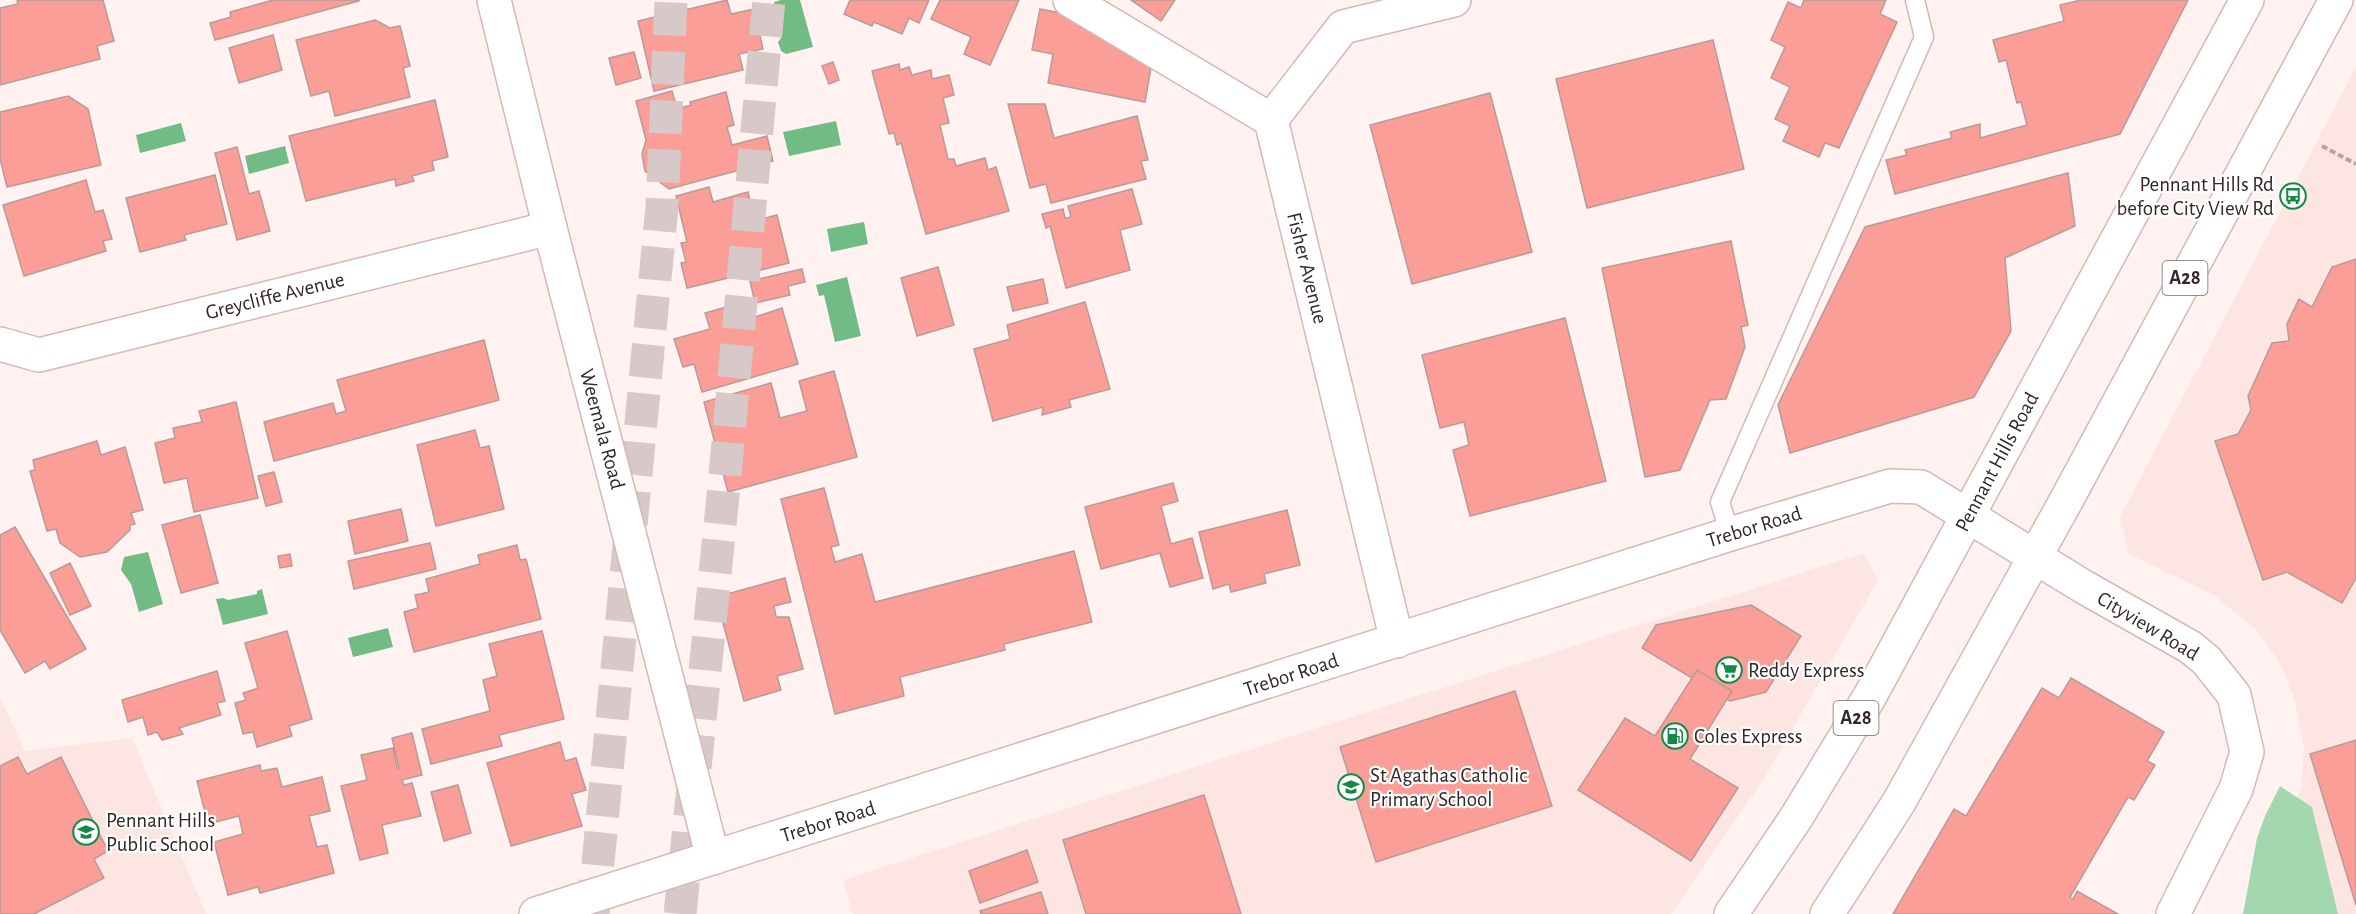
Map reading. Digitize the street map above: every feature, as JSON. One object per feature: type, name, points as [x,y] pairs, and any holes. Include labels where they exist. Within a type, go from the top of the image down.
[{"type":"main road","name":"Weemala Road","points":[[494,0],[550,228],[713,858]]},
{"type":"main road","points":[[1070,0],[1271,120],[1343,27],[1454,0]]},
{"type":"main road","name":"Pennant Hills Road","points":[[1731,914],[1796,818],[1870,696],[2247,0]]},
{"type":"main road","name":"A28","points":[[1827,914],[1899,802],[2336,0]]},
{"type":"main road","name":"Fisher Avenue","points":[[1271,120],[1397,641]]},
{"type":"main road","name":"Greycliffe Avenue","points":[[0,344],[39,355],[550,228]]},
{"type":"main road","name":"Trebor Road","points":[[536,914],[1730,534],[1890,486],[1921,487],[2035,556]]},
{"type":"main road","name":"Cityview Road","points":[[2035,556],[2190,647],[2206,660],[2234,695],[2247,752],[2236,789],[2173,914]]},
{"type":"lane","points":[[1730,534],[1720,502],[1924,37],[1915,0]]},
{"type":"path","points":[[2322,146],[2356,164]]},
{"type":"shaded area","points":[[800,0],[813,47],[786,54],[781,51],[778,42],[782,37],[774,2]]},
{"type":"shaded area","points":[[2356,67],[2356,914],[2241,914],[2281,843],[2301,787],[2304,749],[2295,701],[2280,663],[2256,630],[2214,595],[2129,554],[2120,517]]},
{"type":"shaded area","points":[[836,121],[841,145],[789,156],[783,132]]},
{"type":"shaded area","points":[[181,123],[186,141],[140,153],[136,135]]},
{"type":"shaded area","points":[[285,146],[289,163],[249,174],[245,156]]},
{"type":"shaded area","points":[[864,222],[868,244],[831,252],[827,229]]},
{"type":"shaded area","points":[[847,277],[861,336],[835,342],[824,295],[819,296],[816,285]]},
{"type":"shaded area","points":[[148,552],[163,604],[139,612],[131,584],[121,570],[124,557]]},
{"type":"shaded area","name":"St Agathas Catholic Primary School","points":[[1864,553],[1878,580],[1765,777],[1671,914],[853,914],[843,880]]},
{"type":"shaded area","points":[[262,589],[268,614],[223,625],[216,599],[228,600],[257,594],[257,591]]},
{"type":"shaded area","points":[[388,628],[393,647],[353,657],[348,638]]},
{"type":"shaded area","name":"Pennant Hills Public School","points":[[0,698],[25,751],[132,738],[206,914],[0,914]]},
{"type":"shaded area","points":[[2280,786],[2312,807],[2338,914],[2243,914],[2257,838]]},
{"type":"building","points":[[17,0],[103,0],[114,41],[97,46],[100,59],[0,85],[0,8],[18,4]]},
{"type":"building","points":[[273,0],[359,1],[215,40],[210,23],[231,17],[230,12]]},
{"type":"building","points":[[727,0],[731,14],[754,9],[763,49],[739,54],[743,70],[654,91],[638,21]]},
{"type":"building","points":[[850,0],[929,0],[919,23],[909,18],[902,34],[874,22],[872,26],[844,14]]},
{"type":"building","points":[[940,0],[1019,0],[990,65],[964,54],[971,37],[931,19]]},
{"type":"building","points":[[1131,0],[1175,0],[1161,21]]},
{"type":"building","points":[[1804,0],[1886,0],[1880,14],[1897,22],[1839,148],[1825,143],[1819,157],[1783,141],[1790,126],[1775,119],[1790,87],[1771,78],[1785,47],[1771,40],[1788,2],[1801,8]]},
{"type":"building","points":[[2081,0],[2188,0],[2120,134],[1895,194],[1886,160],[1907,155],[1905,150],[1952,138],[1950,132],[1980,124],[1980,138],[2027,125],[2021,102],[2017,103],[2006,60],[1999,62],[1993,40],[2064,21],[2060,5]]},
{"type":"building","points":[[1040,9],[1098,20],[1154,50],[1145,102],[1048,83],[1053,54],[1032,50]]},
{"type":"building","points":[[375,20],[390,28],[400,26],[410,66],[403,68],[410,97],[335,116],[329,91],[311,96],[296,40]]},
{"type":"building","points":[[273,35],[282,70],[239,83],[229,48]]},
{"type":"building","points":[[1713,40],[1744,169],[1587,208],[1556,79]]},
{"type":"building","points":[[634,52],[641,78],[616,85],[609,58]]},
{"type":"building","points":[[833,62],[839,80],[829,84],[822,66]]},
{"type":"building","points":[[899,64],[900,70],[909,67],[912,75],[931,70],[932,79],[949,75],[954,95],[943,98],[949,123],[940,125],[948,159],[954,159],[956,166],[985,158],[988,170],[996,167],[1009,211],[926,234],[901,143],[897,145],[894,133],[889,134],[872,71]]},
{"type":"building","points":[[672,91],[677,109],[691,105],[690,102],[726,92],[734,125],[727,127],[732,145],[767,136],[773,161],[669,189],[645,171],[642,154],[646,140],[636,101]]},
{"type":"building","points":[[1490,93],[1532,252],[1412,284],[1370,125]]},
{"type":"building","points":[[68,96],[88,109],[101,165],[7,187],[0,159],[0,112]]},
{"type":"building","points":[[435,100],[448,157],[432,161],[434,170],[412,176],[414,181],[396,186],[395,179],[306,201],[289,136]]},
{"type":"building","points":[[1008,104],[1045,104],[1054,138],[1137,116],[1148,160],[1141,161],[1146,179],[1051,203],[1046,184],[1030,188]]},
{"type":"building","points":[[237,147],[249,194],[259,191],[270,231],[237,240],[215,153]]},
{"type":"building","points":[[2068,173],[2075,226],[2005,258],[2011,331],[1974,397],[1790,453],[1778,405],[1865,227]]},
{"type":"building","points":[[215,175],[227,224],[184,235],[186,240],[140,252],[126,198]]},
{"type":"building","points":[[86,180],[95,212],[103,210],[112,239],[103,241],[106,251],[24,276],[3,205]]},
{"type":"building","points":[[709,187],[713,202],[748,192],[755,221],[777,215],[789,263],[687,288],[681,263],[686,262],[681,243],[687,242],[676,196]]},
{"type":"building","points":[[1132,189],[1142,224],[1120,230],[1130,270],[1066,288],[1050,226],[1046,228],[1042,214],[1063,209],[1065,218],[1071,217],[1068,206]]},
{"type":"building","points":[[1731,241],[1748,325],[1741,327],[1745,347],[1726,399],[1710,400],[1680,470],[1645,477],[1602,268]]},
{"type":"building","points":[[2356,259],[2356,578],[2342,603],[2287,572],[2263,580],[2215,441],[2238,434],[2251,410],[2248,396],[2272,343],[2289,341],[2287,324],[2299,299],[2312,307],[2332,267]]},
{"type":"building","points":[[938,267],[954,325],[917,336],[901,278]]},
{"type":"building","points":[[802,269],[805,282],[788,286],[790,295],[755,303],[750,281]]},
{"type":"building","points":[[1043,279],[1048,303],[1013,311],[1007,287]]},
{"type":"building","points":[[1085,302],[1110,389],[1069,400],[1071,407],[1042,415],[1043,407],[993,421],[974,349],[1010,339],[1007,325]]},
{"type":"building","points":[[730,306],[732,312],[752,306],[755,317],[782,308],[798,364],[702,392],[694,364],[683,367],[674,339],[710,329],[705,313]]},
{"type":"building","points":[[1565,318],[1606,481],[1470,516],[1453,450],[1469,445],[1464,422],[1440,428],[1422,355]]},
{"type":"building","points":[[484,340],[499,400],[274,461],[264,422],[333,403],[336,414],[346,411],[337,380]]},
{"type":"building","points":[[834,371],[857,457],[728,492],[704,402],[771,383],[780,418],[807,411],[799,381]]},
{"type":"building","points":[[236,402],[258,498],[194,512],[187,478],[164,483],[155,443],[175,438],[173,428],[202,422],[199,411]]},
{"type":"building","points":[[475,430],[480,448],[489,446],[504,509],[436,526],[417,445]]},
{"type":"building","points":[[97,441],[101,455],[125,447],[143,510],[131,513],[135,524],[130,525],[130,530],[107,552],[80,557],[60,543],[56,529],[47,531],[30,471],[35,470],[33,460]]},
{"type":"building","points":[[274,472],[282,502],[266,506],[258,476]]},
{"type":"building","points":[[1173,483],[1178,501],[1161,506],[1171,544],[1192,538],[1203,578],[1170,587],[1160,553],[1101,569],[1085,507]]},
{"type":"building","points":[[824,488],[839,545],[831,547],[835,562],[862,554],[875,602],[1074,551],[1092,622],[1004,644],[1005,650],[900,677],[904,696],[835,714],[781,499]]},
{"type":"building","points":[[401,509],[408,541],[355,554],[348,521]]},
{"type":"building","points":[[1287,510],[1300,565],[1264,574],[1266,583],[1231,592],[1229,584],[1213,589],[1199,532]]},
{"type":"building","points":[[200,515],[218,583],[181,593],[162,525]]},
{"type":"building","points":[[15,527],[86,649],[50,669],[45,661],[25,673],[0,630],[0,535]]},
{"type":"building","points":[[430,543],[436,569],[354,589],[348,561]]},
{"type":"building","points":[[517,545],[520,560],[526,559],[541,619],[414,652],[404,612],[418,608],[415,595],[429,592],[426,579],[480,564],[478,555]]},
{"type":"building","points":[[290,554],[292,566],[280,568],[278,556]]},
{"type":"building","points":[[70,563],[91,606],[70,615],[50,573]]},
{"type":"building","points":[[785,578],[791,602],[774,606],[776,617],[789,617],[803,669],[777,676],[781,690],[744,701],[716,597]]},
{"type":"building","name":"Reddy Express","points":[[1751,605],[1801,636],[1766,692],[1730,701],[1642,648],[1656,625]]},
{"type":"building","points":[[287,631],[312,719],[289,726],[292,736],[257,747],[253,732],[243,734],[235,703],[246,700],[243,693],[258,688],[245,643]]},
{"type":"building","points":[[542,631],[564,719],[499,735],[502,746],[431,764],[422,729],[490,711],[483,680],[497,676],[489,644]]},
{"type":"building","points":[[1697,670],[1732,691],[1690,759],[1738,788],[1691,861],[1578,790],[1625,718],[1655,736]]},
{"type":"building","points":[[217,671],[225,701],[217,703],[221,715],[179,728],[183,734],[162,740],[157,732],[148,735],[143,717],[128,722],[122,700]]},
{"type":"building","points":[[2071,678],[2164,732],[2147,761],[2155,765],[2134,800],[2128,797],[2070,897],[2073,899],[2077,891],[2118,914],[1893,914],[1954,809],[1966,816],[2042,688],[2059,698]]},
{"type":"building","points":[[1515,691],[1552,806],[1376,862],[1340,747]]},
{"type":"building","points":[[412,733],[422,775],[402,780],[404,785],[412,783],[421,816],[382,825],[388,853],[360,860],[341,786],[367,780],[361,755],[393,748],[397,768],[399,768],[392,738]]},
{"type":"building","points":[[2356,740],[2356,905],[2310,754]]},
{"type":"building","points":[[560,742],[565,761],[576,758],[586,790],[572,794],[582,826],[511,846],[487,763]]},
{"type":"building","points":[[18,757],[27,774],[61,757],[108,851],[94,859],[104,878],[34,914],[0,914],[0,766]]},
{"type":"building","points":[[260,765],[261,771],[277,768],[282,787],[322,777],[330,811],[309,816],[317,847],[327,845],[334,873],[260,893],[258,887],[228,895],[214,842],[243,834],[239,816],[208,824],[197,781]]},
{"type":"building","points":[[458,785],[471,833],[444,841],[431,792]]},
{"type":"building","points":[[1204,795],[1241,914],[1086,914],[1063,840]]},
{"type":"building","points":[[1027,850],[1038,882],[980,903],[969,871]]},
{"type":"building","points":[[1041,892],[1048,914],[981,914],[980,911]]},
{"type":"tunnel","points":[[593,914],[662,207],[671,0]]},
{"type":"tunnel","points":[[680,914],[723,496],[769,0]]},
{"type":"place","name":"Pennant Hills Rd before City View Rd","points":[[2293,196]]},
{"type":"place","name":"Reddy Express","points":[[1729,670]]},
{"type":"place","name":"Coles Express","points":[[1675,736]]},
{"type":"place","name":"St Agathas Catholic Primary School","points":[[1351,787]]},
{"type":"place","name":"Pennant Hills Public School","points":[[86,832]]}]
